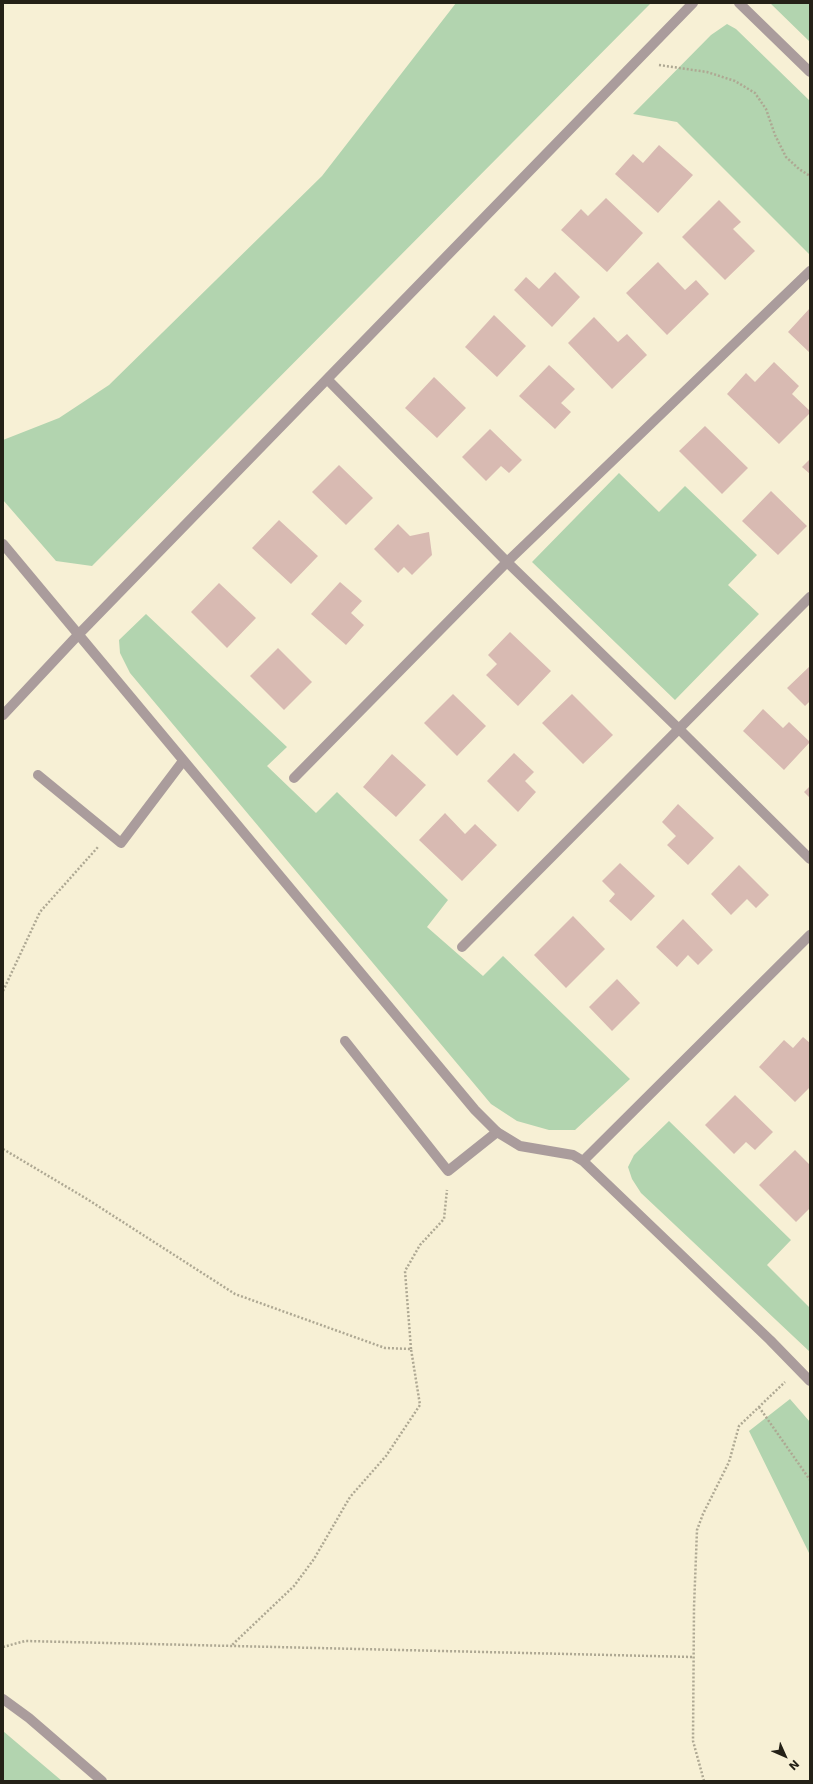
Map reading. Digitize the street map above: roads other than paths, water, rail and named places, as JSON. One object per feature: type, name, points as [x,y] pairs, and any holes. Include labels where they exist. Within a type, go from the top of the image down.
[{"type":"street","points":[[3,715],[78,635],[693,3]]},
{"type":"street","points":[[740,3],[810,72]]},
{"type":"street","points":[[294,778],[507,562],[810,272]]},
{"type":"street","points":[[327,379],[507,562],[810,859]]},
{"type":"street","points":[[3,544],[475,1110],[497,1132],[520,1146],[573,1155],[583,1160],[770,1340],[810,1382]]},
{"type":"street","points":[[462,946],[810,597]]},
{"type":"street","points":[[38,774],[121,843],[183,761]]},
{"type":"street","points":[[583,1160],[810,936]]},
{"type":"street","points":[[345,1041],[448,1171],[497,1132]]},
{"type":"street","points":[[3,1699],[35,1723],[102,1781]]}]
